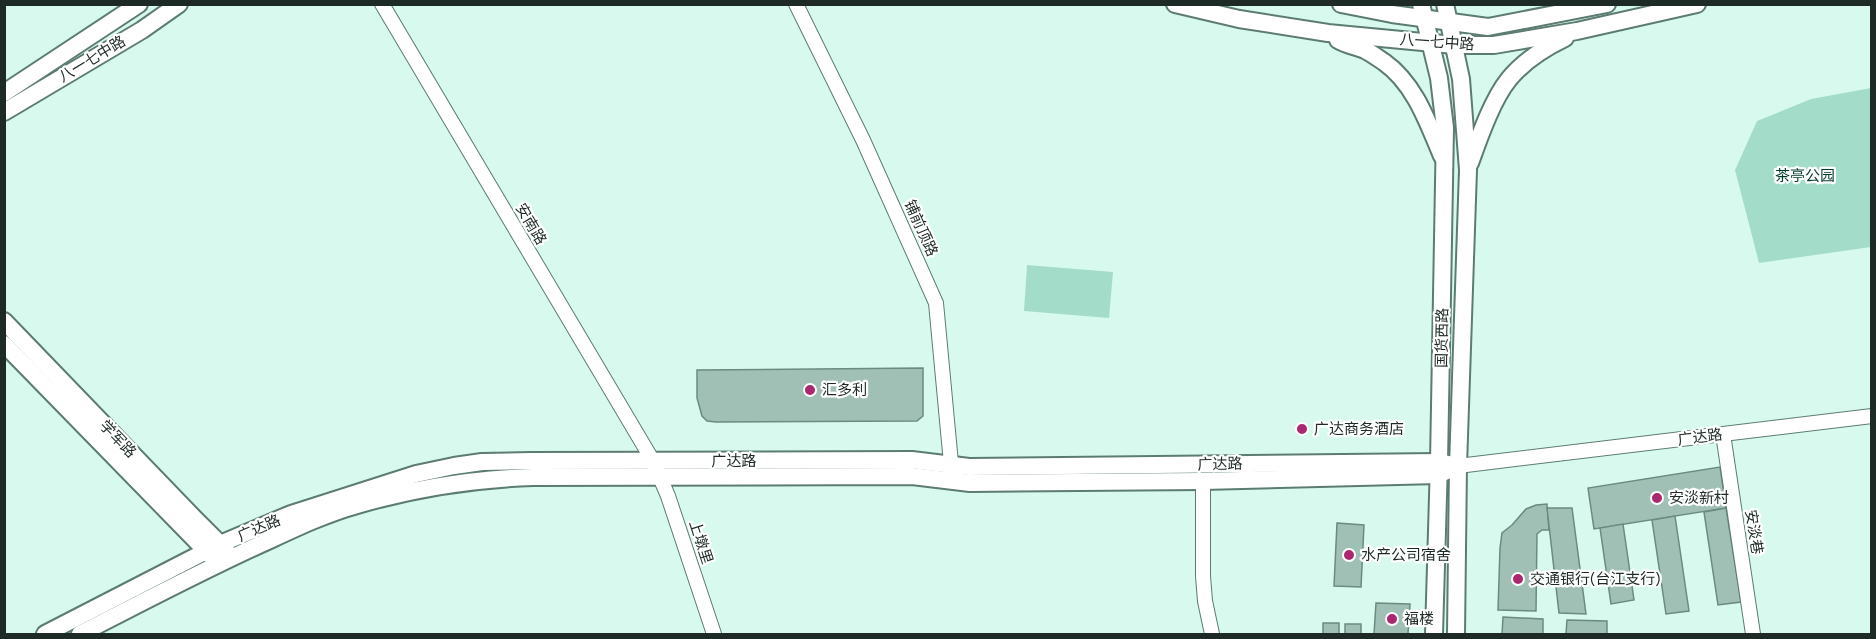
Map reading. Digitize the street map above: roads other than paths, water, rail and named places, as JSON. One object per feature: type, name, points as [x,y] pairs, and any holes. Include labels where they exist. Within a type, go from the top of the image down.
[{"type":"main road","name":"八一七中路","points":[[4,93],[139,4]]},
{"type":"main road","name":"八一七中路","points":[[4,112],[142,30],[179,4]]},
{"type":"main road","name":"八一七中路","points":[[1175,4],[1239,19],[1328,33],[1454,45],[1494,45],[1577,31],[1697,4]]},
{"type":"main road","name":"八一七中路","points":[[1341,4],[1423,11],[1449,22],[1488,27],[1607,4]]},
{"type":"main road","name":"国货西路","points":[[1445,4],[1461,79],[1468,170],[1458,466],[1456,634]]},
{"type":"main road","name":"国货西路","points":[[1423,11],[1439,78],[1445,128],[1434,634]]},
{"type":"main road","points":[[1468,170],[1482,131],[1507,81],[1543,49],[1577,31]]},
{"type":"main road","points":[[1328,33],[1343,43],[1364,49],[1386,63],[1404,81],[1420,107],[1445,162]]},
{"type":"main road","name":"学军路","points":[[4,321],[213,548]]},
{"type":"main road","name":"学军路","points":[[4,344],[226,560]]},
{"type":"main road","name":"广达路","points":[[45,634],[213,548],[291,514],[416,474],[482,462],[912,460],[952,474],[1203,481],[1438,469],[1458,466]]},
{"type":"main road","name":"广达路","points":[[80,634],[226,560],[312,521],[357,505],[434,486],[474,480],[1438,469]]},
{"type":"street","name":"安南路","points":[[382,4],[653,461]]},
{"type":"street","name":"铺前顶路","points":[[796,4],[863,140],[936,303],[952,474]]},
{"type":"street","name":"广达路","points":[[1458,466],[1872,416]]},
{"type":"street","name":"安淡巷","points":[[1723,434],[1753,634]]},
{"type":"street","name":"上墩里","points":[[653,461],[662,478],[714,634]]},
{"type":"street","points":[[1203,481],[1203,576],[1205,601],[1212,634]]},
{"type":"place","name":"汇多利","points":[[810,390]]},
{"type":"place","name":"广达商务酒店","points":[[1302,429]]},
{"type":"place","name":"安淡新村","points":[[1657,498]]},
{"type":"place","name":"水产公司宿舍","points":[[1349,555]]},
{"type":"place","name":"交通银行(台江支行)","points":[[1518,579]]},
{"type":"place","name":"福楼","points":[[1392,619]]},
{"type":"park label","name":"茶亭公园","points":[[1805,176]]}]
